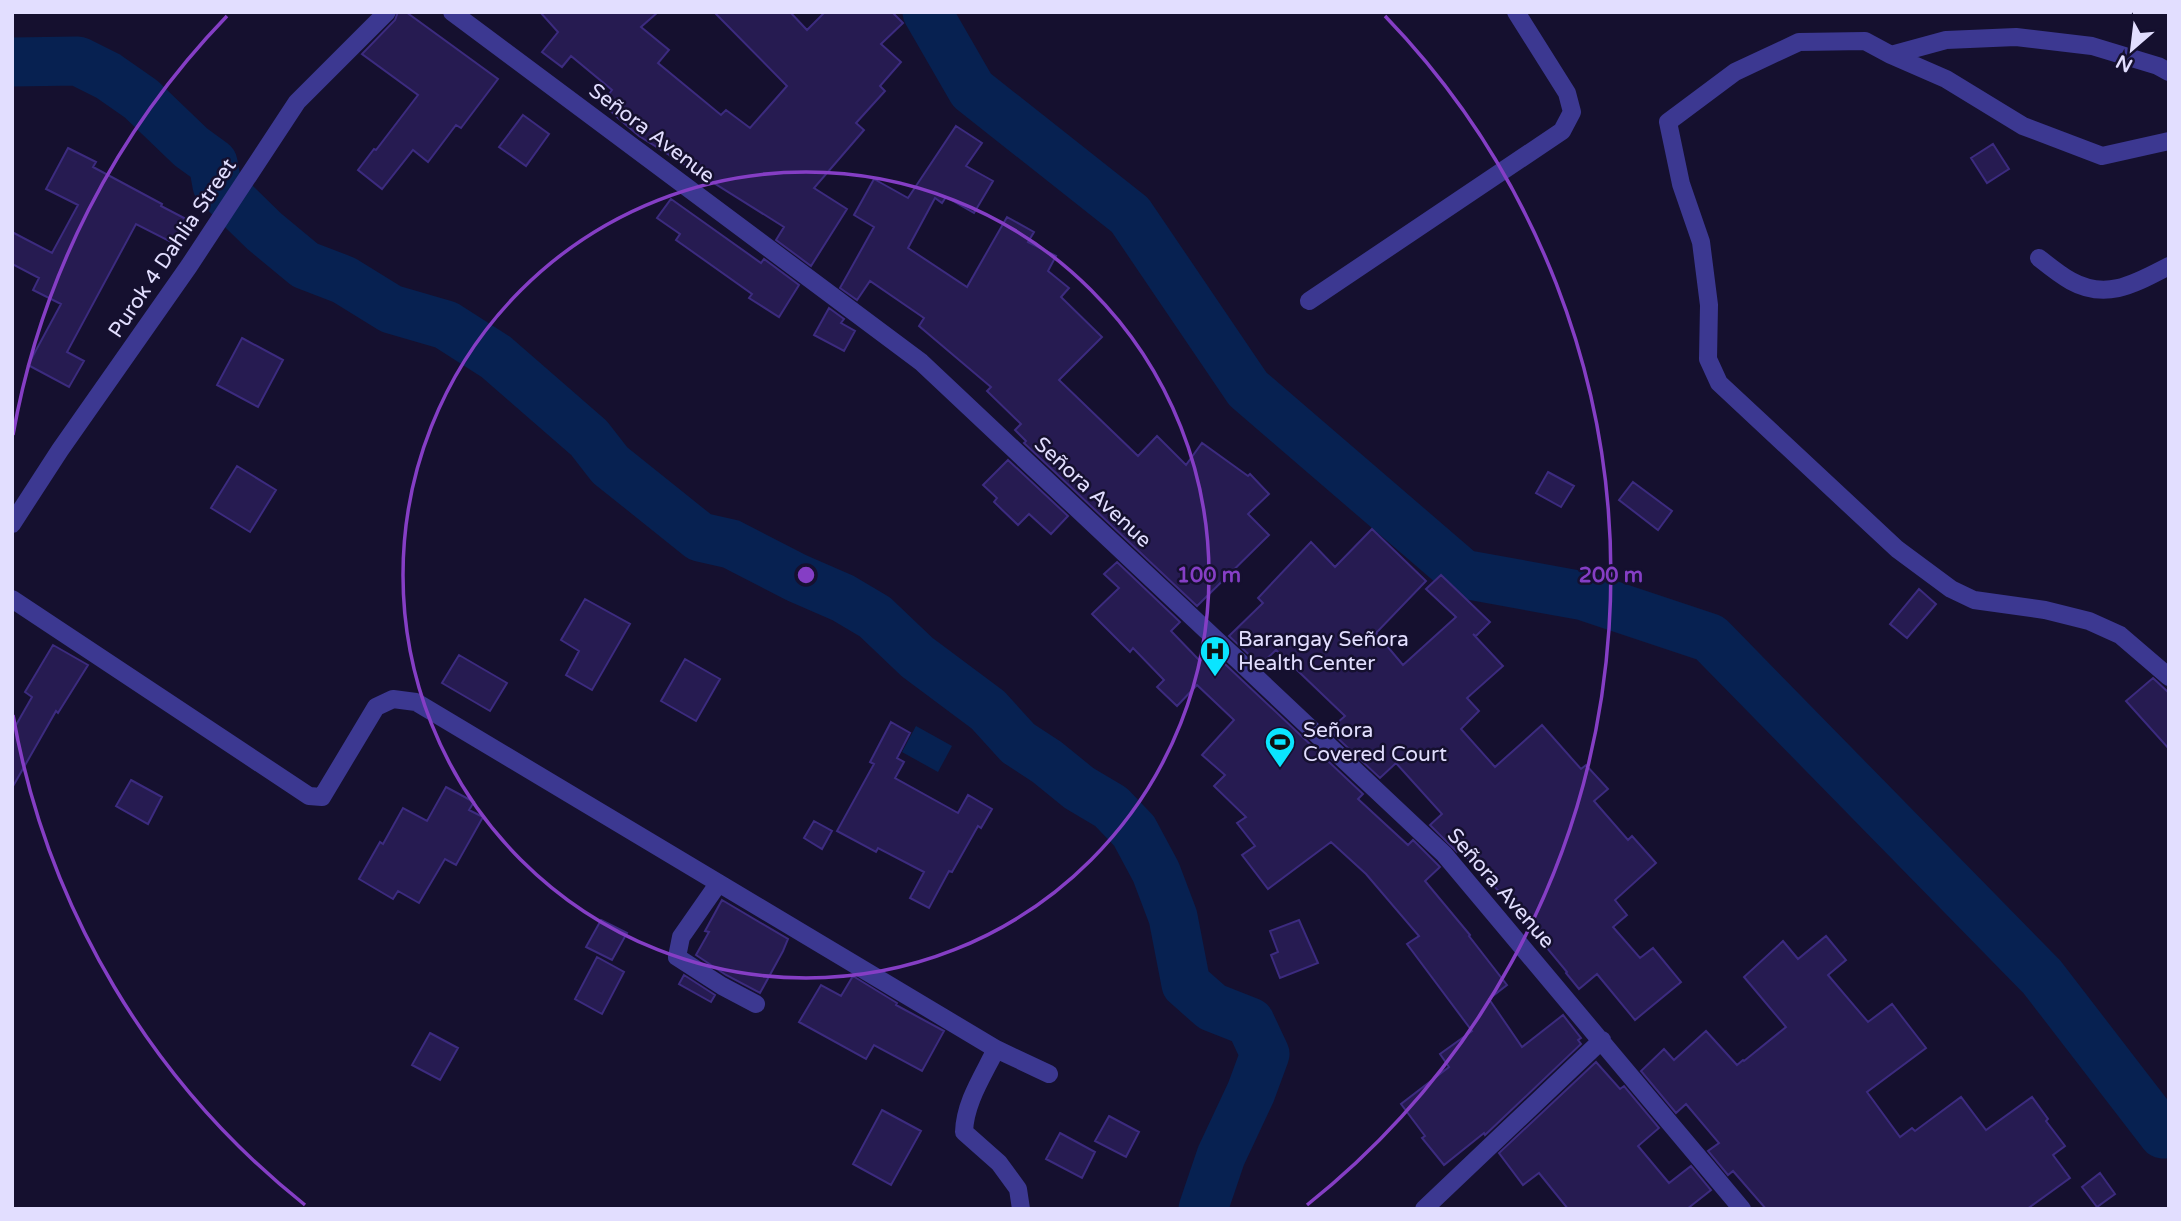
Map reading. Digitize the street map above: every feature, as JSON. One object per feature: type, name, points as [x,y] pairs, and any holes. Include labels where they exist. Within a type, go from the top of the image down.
[{"type":"street","name":"Purok 4 Dahlia Street","points":[[12,524],[297,102],[387,12]]},
{"type":"street","name":"Señora Avenue","points":[[452,12],[921,362],[1444,854],[1742,1209]]},
{"type":"street","points":[[1310,301],[1562,131],[1572,112],[1567,93],[1516,12]]},
{"type":"street","points":[[1891,55],[1946,40],[2016,37],[2092,46],[2158,66],[2169,72]]},
{"type":"street","points":[[2169,141],[2102,156],[2023,125],[1946,79],[1865,41],[1799,42],[1735,72],[1668,122],[1681,184],[1701,242],[1709,305],[1708,359],[1719,383],[1897,549],[1951,589],[1974,600],[2045,610],[2089,621],[2120,635],[2169,677]]},
{"type":"street","points":[[2039,258],[2070,281],[2088,288],[2111,291],[2138,282],[2169,266]]},
{"type":"street","points":[[12,599],[309,796],[322,797],[376,707],[393,699],[416,702],[996,1049],[1049,1074]]},
{"type":"street","points":[[718,884],[681,937],[677,957],[756,1004]]},
{"type":"street","points":[[1424,1209],[1602,1040]]},
{"type":"street","points":[[996,1049],[970,1102],[964,1132],[999,1163],[1018,1189],[1021,1209]]},
{"type":"water","points":[[916,726],[952,746],[938,772],[902,752]]},
{"type":"building","points":[[398,12],[406,12],[498,79],[461,128],[456,125],[428,162],[413,150],[382,189],[358,170],[418,95],[362,54],[395,20]]},
{"type":"building","points":[[540,12],[658,12],[641,27],[669,50],[658,63],[721,115],[726,110],[750,128],[787,86],[714,12],[790,12],[807,30],[825,12],[892,12],[903,23],[881,44],[901,62],[880,86],[885,91],[856,123],[864,130],[814,188],[847,209],[811,266],[776,240],[784,227],[639,136],[618,118],[602,103],[612,90],[571,56],[562,67],[542,52],[558,32]]},
{"type":"building","points":[[523,115],[549,134],[526,166],[499,147]]},
{"type":"building","points":[[956,126],[982,143],[966,166],[993,181],[974,213],[946,197],[942,203],[935,198],[908,248],[967,287],[1007,217],[1034,232],[1028,242],[1056,256],[1048,271],[1069,288],[1061,297],[1102,337],[1059,380],[1138,456],[1157,436],[1186,465],[1202,443],[1248,476],[1250,474],[1269,494],[1248,514],[1269,535],[1197,606],[1024,443],[1026,441],[1015,430],[1021,424],[987,391],[991,387],[919,326],[924,318],[870,281],[857,300],[840,288],[874,227],[854,215],[874,179],[908,198]]},
{"type":"building","points":[[1993,144],[2009,169],[1987,183],[1971,158]]},
{"type":"building","points":[[68,148],[96,162],[93,167],[186,219],[173,243],[136,224],[67,352],[84,361],[69,387],[28,365],[61,304],[33,290],[39,278],[12,264],[12,232],[52,253],[78,205],[46,189]]},
{"type":"building","points":[[671,199],[761,263],[764,259],[799,285],[779,317],[749,298],[752,294],[676,240],[680,234],[657,218]]},
{"type":"building","points":[[829,308],[844,319],[841,323],[855,331],[844,351],[814,335]]},
{"type":"building","points":[[242,338],[283,360],[258,407],[217,385]]},
{"type":"building","points":[[1008,460],[1068,516],[1051,534],[1029,514],[1018,525],[994,502],[997,498],[983,485]]},
{"type":"building","points":[[237,466],[276,490],[250,532],[211,508]]},
{"type":"building","points":[[1548,472],[1574,486],[1561,507],[1536,493]]},
{"type":"building","points":[[1633,482],[1672,511],[1658,530],[1619,500]]},
{"type":"building","points":[[1372,529],[1426,581],[1376,633],[1403,665],[1456,617],[1426,589],[1441,575],[1490,622],[1476,636],[1473,634],[1503,666],[1467,698],[1479,711],[1461,729],[1495,767],[1542,725],[1581,769],[1586,765],[1608,789],[1594,801],[1628,840],[1632,836],[1656,863],[1615,900],[1627,915],[1613,927],[1640,958],[1653,948],[1681,982],[1635,1020],[1597,974],[1579,989],[1508,901],[1460,850],[1457,852],[1430,825],[1442,814],[1396,763],[1380,778],[1329,730],[1345,716],[1276,650],[1260,665],[1229,636],[1263,603],[1258,598],[1311,542],[1335,567]]},
{"type":"building","points":[[1117,562],[1180,622],[1171,631],[1200,661],[1210,650],[1363,794],[1358,799],[1408,845],[1413,840],[1440,867],[1425,881],[1507,985],[1489,999],[1522,1047],[1563,1015],[1581,1038],[1578,1040],[1581,1044],[1485,1135],[1484,1133],[1444,1165],[1422,1138],[1425,1136],[1401,1104],[1449,1067],[1440,1054],[1472,1031],[1407,944],[1419,936],[1366,874],[1331,842],[1268,889],[1242,855],[1255,846],[1237,823],[1246,817],[1214,786],[1225,775],[1202,755],[1234,720],[1197,685],[1177,706],[1157,687],[1164,680],[1133,648],[1130,652],[1092,614],[1119,588],[1104,574]]},
{"type":"building","points":[[1919,589],[1936,604],[1907,638],[1890,624]]},
{"type":"building","points":[[585,599],[630,624],[592,690],[566,675],[579,651],[561,640]]},
{"type":"building","points":[[53,645],[88,665],[58,713],[56,711],[12,788],[12,732],[32,697],[25,692]]},
{"type":"building","points":[[459,655],[507,683],[490,711],[442,683]]},
{"type":"building","points":[[685,659],[720,679],[696,721],[661,701]]},
{"type":"building","points":[[2153,678],[2169,693],[2169,749],[2126,701]]},
{"type":"building","points":[[891,722],[910,733],[897,758],[904,762],[895,778],[958,813],[968,795],[992,809],[981,828],[978,826],[952,872],[949,871],[929,908],[910,898],[924,872],[878,848],[876,852],[837,831],[874,764],[870,762]]},
{"type":"building","points":[[131,780],[162,797],[148,824],[116,806]]},
{"type":"building","points":[[446,787],[474,802],[469,810],[483,817],[456,865],[445,859],[419,903],[398,891],[393,899],[359,879],[403,808],[427,821]]},
{"type":"building","points":[[814,821],[832,831],[822,849],[804,838]]},
{"type":"building","points":[[722,900],[788,939],[760,993],[696,955],[709,932],[705,931]]},
{"type":"building","points":[[601,920],[627,933],[612,960],[586,947]]},
{"type":"building","points":[[1299,920],[1318,963],[1280,978],[1271,955],[1278,952],[1270,931]]},
{"type":"building","points":[[1826,936],[1846,960],[1828,975],[1868,1022],[1892,1004],[1926,1048],[1867,1092],[1900,1137],[1912,1128],[1915,1131],[1961,1097],[1986,1130],[2032,1097],[2065,1146],[2053,1155],[2070,1178],[2027,1209],[1766,1209],[1733,1171],[1728,1175],[1708,1151],[1719,1143],[1686,1104],[1676,1113],[1641,1071],[1664,1049],[1674,1060],[1706,1031],[1737,1065],[1744,1061],[1786,1027],[1744,977],[1783,941],[1798,959]]},
{"type":"building","points":[[597,957],[624,972],[602,1014],[575,999]]},
{"type":"building","points":[[684,975],[715,995],[711,1002],[679,984]]},
{"type":"building","points":[[853,976],[897,1003],[896,1005],[944,1031],[922,1071],[874,1045],[866,1059],[799,1022],[821,985],[841,996]]},
{"type":"building","points":[[430,1033],[458,1048],[440,1080],[412,1065]]},
{"type":"building","points":[[1596,1062],[1620,1089],[1624,1086],[1659,1128],[1638,1146],[1669,1183],[1691,1166],[1711,1190],[1687,1209],[1568,1209],[1539,1173],[1523,1185],[1499,1153]]},
{"type":"building","points":[[882,1110],[921,1131],[891,1185],[853,1164]]},
{"type":"building","points":[[1109,1116],[1139,1132],[1126,1157],[1095,1141]]},
{"type":"building","points":[[1060,1133],[1095,1152],[1082,1178],[1046,1159]]},
{"type":"building","points":[[2100,1173],[2115,1194],[2097,1207],[2082,1187]]},
{"type":"waterway","points":[[927,12],[972,90],[1130,215],[1248,389],[1463,574],[1584,596],[1710,638],[2042,977],[2163,1134]]},
{"type":"waterway","points":[[12,62],[78,61],[108,76],[141,99],[191,147],[213,163],[217,185],[264,231],[305,265],[344,280],[391,309],[446,325],[496,357],[589,438],[610,465],[700,537],[731,544],[843,598],[875,617],[917,657],[988,710],[1018,743],[1079,788],[1111,807],[1134,831],[1156,872],[1173,917],[1186,984],[1212,1007],[1250,1022],[1265,1054],[1251,1092],[1221,1156],[1203,1209]]},
{"type":"place","name":"Barangay Señora Health Center","points":[[1215,678]]},
{"type":"place","name":"Señora Covered Court","points":[[1280,769]]}]
